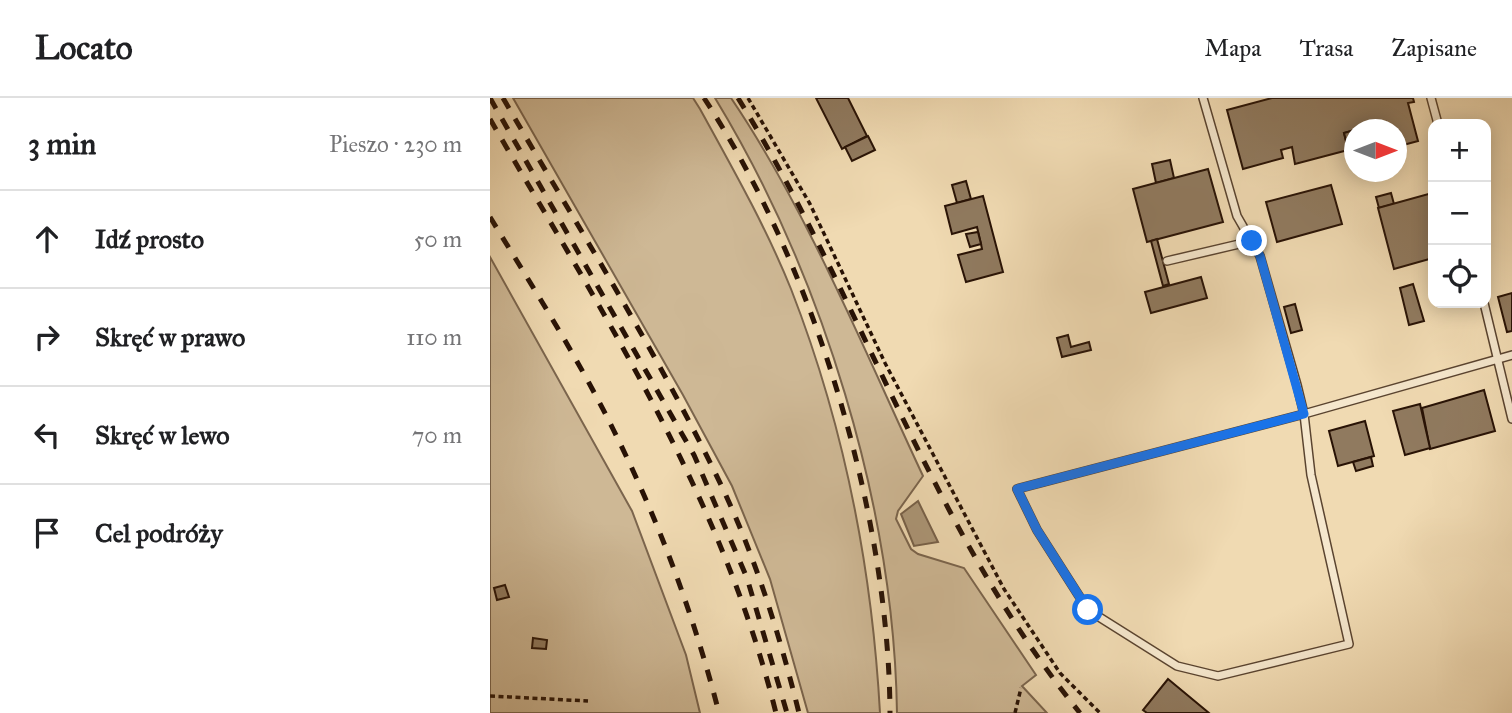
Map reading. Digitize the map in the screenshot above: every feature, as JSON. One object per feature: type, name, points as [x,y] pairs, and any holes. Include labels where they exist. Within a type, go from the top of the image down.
[{"type":"lane","points":[[1203,98],[1237,216],[1260,256],[1304,414],[1311,475],[1349,644],[1218,676],[1177,666],[1088,610],[1037,530],[1017,489],[1304,414],[1512,355]]},
{"type":"lane","points":[[1431,98],[1437,119]]},
{"type":"lane","points":[[1167,261],[1252,241]]},
{"type":"lane","points":[[1485,308],[1512,419]]},
{"type":"path","points":[[748,98],[810,204],[885,363],[1004,589],[1060,673],[1100,713]]},
{"type":"path","points":[[1015,713],[1021,688]]},
{"type":"path","points":[[490,696],[588,701]]},
{"type":"shaded area","points":[[513,98],[693,98],[700,109],[771,243],[810,340],[826,392],[862,551],[880,713],[808,713],[770,579],[732,486]]},
{"type":"shaded area","points":[[715,98],[731,98],[785,187],[834,282],[923,476],[898,511],[896,519],[911,549],[918,554],[964,568],[1036,675],[1022,686],[1047,713],[897,713],[893,634],[882,554],[866,474],[845,394],[819,315],[788,239],[753,166]]},
{"type":"shaded area","points":[[490,257],[632,511],[686,655],[700,713],[490,713]]},
{"type":"shaded area","points":[[918,501],[938,542],[914,546],[901,514]]},
{"type":"building","points":[[816,98],[848,98],[867,136],[842,149]]},
{"type":"building","points":[[1272,98],[1413,98],[1414,102],[1408,103],[1418,141],[1407,144],[1407,119],[1344,119],[1344,151],[1295,164],[1292,147],[1281,150],[1283,158],[1243,169],[1227,110]]},
{"type":"building","points":[[868,136],[875,150],[852,161],[845,147]]},
{"type":"building","points":[[1170,160],[1174,178],[1156,183],[1152,164]]},
{"type":"building","points":[[1208,169],[1223,222],[1147,242],[1133,189]]},
{"type":"building","points":[[966,181],[971,199],[957,203],[952,185]]},
{"type":"building","points":[[1331,185],[1342,224],[1277,242],[1266,202]]},
{"type":"building","points":[[1391,193],[1394,204],[1379,208],[1376,197]]},
{"type":"building","points":[[1428,194],[1428,259],[1394,269],[1378,208]]},
{"type":"building","points":[[983,196],[1003,272],[966,282],[958,255],[982,249],[977,227],[952,234],[945,206]]},
{"type":"building","points":[[978,232],[981,244],[970,247],[966,234]]},
{"type":"building","points":[[1157,239],[1169,284],[1163,286],[1151,241]]},
{"type":"building","points":[[1201,277],[1207,298],[1151,313],[1145,292]]},
{"type":"building","points":[[1413,284],[1424,321],[1409,325],[1400,288]]},
{"type":"building","points":[[1512,293],[1512,331],[1507,332],[1498,297]]},
{"type":"building","points":[[1295,304],[1302,330],[1291,333],[1284,307]]},
{"type":"building","points":[[1068,335],[1071,347],[1089,342],[1091,350],[1062,357],[1057,338]]},
{"type":"building","points":[[1484,390],[1495,431],[1430,449],[1422,408]]},
{"type":"building","points":[[1420,404],[1430,448],[1405,455],[1393,411]]},
{"type":"building","points":[[1365,421],[1374,456],[1338,466],[1329,431]]},
{"type":"building","points":[[1371,457],[1373,466],[1356,471],[1353,462]]},
{"type":"building","points":[[505,585],[509,597],[497,600],[494,588]]},
{"type":"building","points":[[533,638],[547,640],[546,649],[532,648]]},
{"type":"building","points":[[1168,679],[1209,713],[1147,713],[1143,710]]},
{"type":"railway","points":[[490,98],[694,455],[747,578],[787,713]]},
{"type":"railway","points":[[503,98],[644,339],[722,487],[766,598],[799,713]]},
{"type":"railway","points":[[704,98],[744,164],[779,236],[811,313],[838,393],[860,475],[876,556],[886,636],[890,713]]},
{"type":"railway","points":[[738,98],[823,252],[899,411],[981,567],[1027,642],[1080,713]]},
{"type":"railway","points":[[490,119],[615,334],[691,480],[724,555],[753,632],[776,713]]},
{"type":"railway","points":[[490,217],[554,321],[629,463],[660,533],[686,604],[719,713]]},
{"type":"route","points":[[1088,610],[1037,530],[1017,489],[1304,414],[1260,256],[1252,241]]}]
